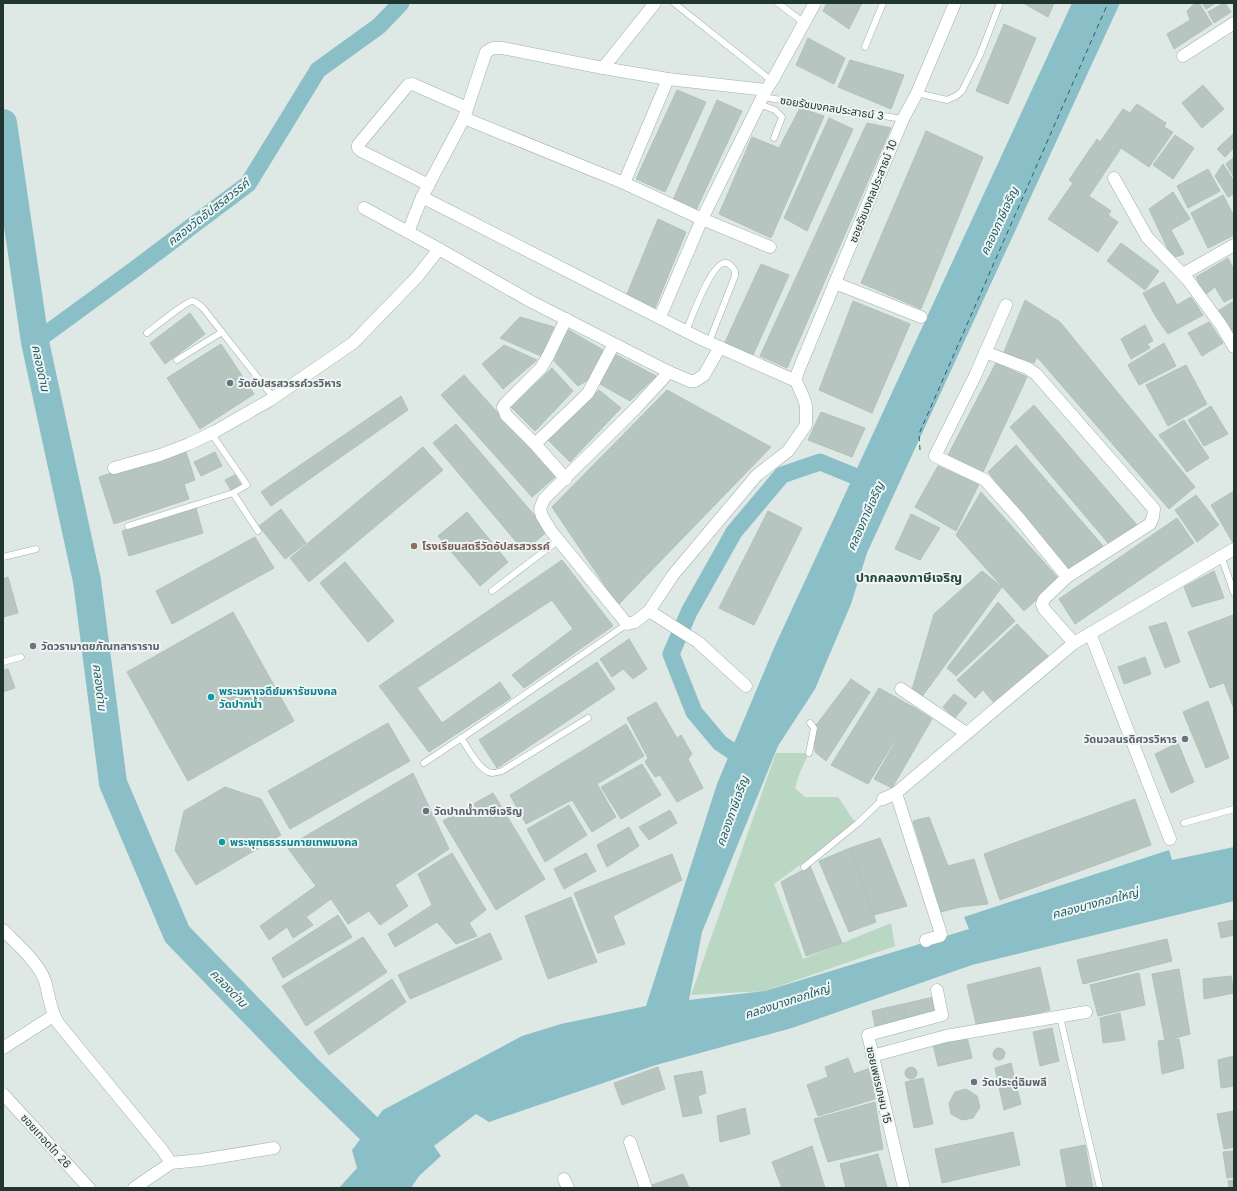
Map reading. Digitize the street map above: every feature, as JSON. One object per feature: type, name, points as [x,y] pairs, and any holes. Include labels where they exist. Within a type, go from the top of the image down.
[{"type":"street","points":[[603,68],[655,3]]},
{"type":"street","points":[[660,317],[702,219],[765,93],[815,3]]},
{"type":"street","name":"ซอยรัชมงคลประสาธน์ 10","points":[[796,381],[797,374],[903,118],[917,93],[954,3]]},
{"type":"street","points":[[1183,56],[1234,23]]},
{"type":"street","points":[[408,232],[422,198],[465,113],[486,52],[490,49],[502,48],[603,68],[765,93]]},
{"type":"street","points":[[624,183],[668,79]]},
{"type":"street","points":[[429,185],[361,151],[358,148],[358,145],[408,85],[413,84],[465,113],[702,219],[770,247]]},
{"type":"street","points":[[1114,178],[1147,237],[1183,274],[1221,325],[1234,347]]},
{"type":"street","points":[[422,198],[686,331],[796,381],[806,406],[806,425],[788,451],[757,475],[673,575],[649,611],[635,622],[627,624],[559,540],[542,516],[540,509],[544,499],[566,479],[636,408],[668,372]]},
{"type":"street","points":[[364,208],[530,301],[668,372],[690,381],[695,381],[704,375],[720,347]]},
{"type":"street","points":[[1183,274],[1234,245]]},
{"type":"street","points":[[114,468],[160,455],[188,444],[211,433],[273,397],[353,343],[417,277],[439,249]]},
{"type":"street","points":[[835,283],[921,317]]},
{"type":"street","points":[[1006,305],[976,376],[935,456],[985,480],[1018,517],[1067,577]]},
{"type":"street","points":[[566,319],[541,368],[503,407],[506,415],[535,444],[566,479]]},
{"type":"street","points":[[535,444],[588,392],[614,344]]},
{"type":"street","points":[[985,352],[1027,368],[1036,374],[1154,509],[1150,524],[1067,577],[1044,599],[1042,604],[1044,609],[1074,643]]},
{"type":"street","points":[[883,799],[896,793],[1074,643],[1234,549]]},
{"type":"street","points":[[649,611],[698,642],[746,686]]},
{"type":"street","points":[[1090,633],[1170,839]]},
{"type":"street","points":[[901,688],[966,733]]},
{"type":"street","points":[[896,793],[941,934],[940,936],[926,941]]},
{"type":"street","points":[[3,930],[36,965],[44,979],[54,1016],[58,1022],[163,1151],[171,1163]]},
{"type":"street","points":[[936,990],[946,1036]]},
{"type":"street","points":[[872,1056],[946,1036],[1086,1012]]},
{"type":"street","name":"ซอยเพชรเกษม 15","points":[[904,1188],[868,1035],[942,1015]]},
{"type":"street","points":[[3,1048],[54,1016]]},
{"type":"street","name":"ซอยเทอดไท 26","points":[[3,1094],[89,1188]]},
{"type":"street","points":[[630,1142],[646,1188]]},
{"type":"street","points":[[134,1188],[171,1163],[201,1160],[274,1148]]},
{"type":"lane","points":[[674,3],[765,93],[775,110],[782,117],[774,138]]},
{"type":"lane","points":[[778,3],[804,23]]},
{"type":"lane","points":[[865,47],[883,3]]},
{"type":"lane","points":[[917,93],[947,100],[956,96],[962,91],[980,55],[1000,3]]},
{"type":"lane","name":"ซอยรัชมงคลประสาธน์ 3","points":[[765,93],[903,118]]},
{"type":"lane","points":[[686,331],[706,283],[714,270],[720,264],[724,262],[727,263],[735,271],[735,276],[709,342]]},
{"type":"lane","points":[[147,333],[191,301],[195,302],[203,308],[273,397]]},
{"type":"lane","points":[[177,360],[222,332]]},
{"type":"lane","points":[[128,526],[233,493],[247,485],[211,433]]},
{"type":"lane","points":[[233,493],[258,531]]},
{"type":"lane","points":[[492,591],[559,540]]},
{"type":"lane","points":[[3,557],[36,549]]},
{"type":"lane","points":[[1221,556],[1234,593]]},
{"type":"lane","points":[[424,763],[627,624]]},
{"type":"lane","points":[[3,662],[21,657]]},
{"type":"lane","points":[[462,738],[481,766],[486,771],[493,773],[502,771],[588,718]]},
{"type":"lane","points":[[809,753],[814,728],[810,723]]},
{"type":"lane","points":[[804,867],[858,823],[883,799]]},
{"type":"lane","points":[[1184,823],[1234,809]]},
{"type":"lane","points":[[1060,1017],[1100,1188]]},
{"type":"green space","points":[[776,753],[809,753],[800,772],[795,788],[805,797],[838,797],[856,824],[774,884],[803,959],[891,923],[895,946],[765,991],[691,995]]},
{"type":"water","points":[[1072,3],[1120,3],[867,553],[851,604],[815,689],[778,746],[702,932],[689,1000],[765,991],[969,929],[964,917],[1169,850],[1172,860],[1234,847],[1234,901],[972,965],[792,1028],[656,1065],[489,1122],[476,1114],[434,1146],[441,1156],[419,1176],[411,1188],[339,1188],[357,1168],[352,1150],[383,1110],[522,1036],[561,1024],[646,1006],[717,784],[774,648]]},
{"type":"building","points":[[827,3],[862,3],[849,29],[823,11]]},
{"type":"building","points":[[1023,3],[1054,3],[1048,17]]},
{"type":"building","points":[[1195,3],[1199,3],[1212,24],[1174,49],[1167,34],[1190,20],[1187,11]]},
{"type":"building","points":[[1202,3],[1216,3],[1206,9]]},
{"type":"building","points":[[1224,3],[1231,12],[1214,23],[1208,12]]},
{"type":"building","points":[[1004,24],[1036,38],[1008,104],[976,91]]},
{"type":"building","points":[[808,38],[845,58],[834,84],[796,65]]},
{"type":"building","points":[[850,60],[904,75],[891,109],[838,87]]},
{"type":"building","points":[[1203,85],[1224,109],[1202,128],[1182,103]]},
{"type":"building","points":[[677,90],[706,102],[665,192],[636,179]]},
{"type":"building","points":[[717,100],[742,111],[696,210],[673,200]]},
{"type":"building","points":[[1137,104],[1166,123],[1164,127],[1173,132],[1149,167],[1121,148],[1089,196],[1111,211],[1108,215],[1118,222],[1098,252],[1048,219],[1073,183],[1069,180],[1097,139],[1100,142],[1123,109],[1130,113]]},
{"type":"building","points":[[800,108],[824,116],[771,238],[719,214],[752,137],[779,148]]},
{"type":"building","points":[[829,118],[853,129],[807,231],[784,218]]},
{"type":"building","points":[[867,123],[891,128],[787,368],[760,356]]},
{"type":"building","points":[[926,131],[983,157],[921,309],[861,283]]},
{"type":"building","points":[[1234,133],[1234,148],[1225,157],[1217,149]]},
{"type":"building","points":[[1175,135],[1194,148],[1173,179],[1153,165]]},
{"type":"building","points":[[1234,157],[1234,177],[1226,164]]},
{"type":"building","points":[[1223,164],[1234,181],[1234,194],[1228,197],[1215,176]]},
{"type":"building","points":[[1208,169],[1220,191],[1188,208],[1177,186]]},
{"type":"building","points":[[1173,192],[1190,219],[1171,230],[1184,254],[1172,258],[1149,209]]},
{"type":"building","points":[[1223,195],[1234,216],[1234,235],[1208,248],[1191,213]]},
{"type":"building","points":[[658,219],[686,232],[655,308],[627,294]]},
{"type":"building","points":[[1121,243],[1159,271],[1145,290],[1107,261]]},
{"type":"building","points":[[1228,258],[1234,270],[1234,297],[1224,302],[1215,287],[1205,295],[1196,277]]},
{"type":"building","points":[[761,264],[789,275],[753,355],[725,342]]},
{"type":"building","points":[[1164,282],[1177,305],[1191,297],[1203,315],[1168,334],[1156,317],[1143,293]]},
{"type":"building","points":[[1025,300],[1060,322],[1195,487],[1169,509],[1037,357],[1034,363],[1004,352]]},
{"type":"building","points":[[853,301],[910,324],[872,413],[819,390]]},
{"type":"building","points":[[1234,301],[1234,332],[1232,333],[1218,311]]},
{"type":"building","points":[[190,313],[205,334],[165,364],[150,343]]},
{"type":"building","points":[[520,317],[554,327],[541,356],[500,338]]},
{"type":"building","points":[[1209,322],[1223,343],[1202,356],[1188,333]]},
{"type":"building","points":[[1145,325],[1153,341],[1147,344],[1150,348],[1131,359],[1121,339]]},
{"type":"building","points":[[567,329],[603,350],[588,380],[578,386],[554,361]]},
{"type":"building","points":[[1164,343],[1176,366],[1139,385],[1128,365]]},
{"type":"building","points":[[221,344],[254,394],[200,429],[167,378]]},
{"type":"building","points":[[504,345],[537,360],[503,389],[482,364]]},
{"type":"building","points":[[615,354],[656,376],[630,401],[600,384]]},
{"type":"building","points":[[996,363],[1027,377],[983,472],[948,455]]},
{"type":"building","points":[[1186,365],[1207,404],[1168,426],[1146,385]]},
{"type":"building","points":[[552,368],[573,391],[535,431],[511,407]]},
{"type":"building","points":[[464,375],[555,477],[532,497],[441,395]]},
{"type":"building","points":[[599,390],[621,408],[570,462],[548,440]]},
{"type":"building","points":[[667,390],[771,447],[618,605],[552,507]]},
{"type":"building","points":[[401,396],[408,410],[271,506],[261,492]]},
{"type":"building","points":[[1034,405],[1137,525],[1108,543],[1010,427]]},
{"type":"building","points":[[1211,406],[1228,434],[1204,446],[1188,420]]},
{"type":"building","points":[[821,412],[865,428],[852,457],[808,440]]},
{"type":"building","points":[[1184,420],[1209,458],[1187,472],[1159,435]]},
{"type":"building","points":[[456,424],[548,531],[524,551],[433,443]]},
{"type":"building","points":[[1016,445],[1103,546],[1069,569],[988,472]]},
{"type":"building","points":[[423,447],[443,470],[309,582],[290,558]]},
{"type":"building","points":[[185,449],[195,480],[184,484],[189,499],[114,524],[99,477]]},
{"type":"building","points":[[215,452],[222,466],[201,476],[194,462]]},
{"type":"building","points":[[938,466],[979,484],[956,531],[915,507]]},
{"type":"building","points":[[235,475],[241,485],[231,490],[225,480]]},
{"type":"building","points":[[1234,491],[1234,542],[1233,543],[1211,505]]},
{"type":"building","points":[[981,492],[1059,579],[1024,611],[956,535]]},
{"type":"building","points":[[1196,495],[1219,525],[1197,542],[1175,510]]},
{"type":"building","points":[[196,508],[203,533],[129,556],[122,531]]},
{"type":"building","points":[[281,509],[306,543],[285,559],[259,526]]},
{"type":"building","points":[[768,511],[802,528],[754,625],[719,608]]},
{"type":"building","points":[[467,512],[508,562],[480,586],[438,536]]},
{"type":"building","points":[[911,514],[940,528],[920,560],[895,549]]},
{"type":"building","points":[[1177,518],[1194,543],[1075,624],[1059,599]]},
{"type":"building","points":[[255,537],[274,568],[172,624],[156,591]]},
{"type":"building","points":[[562,560],[613,626],[524,688],[512,675],[573,629],[552,600],[417,688],[442,723],[500,682],[511,698],[429,752],[379,686]]},
{"type":"building","points":[[345,562],[394,621],[368,642],[320,583]]},
{"type":"building","points":[[982,571],[1002,587],[921,698],[912,690],[934,614]]},
{"type":"building","points":[[1214,571],[1224,598],[1192,607],[1184,587]]},
{"type":"building","points":[[8,577],[18,613],[3,617],[3,579]]},
{"type":"building","points":[[998,602],[1015,621],[956,676],[947,668]]},
{"type":"building","name":"พระมหาเจดีย์มหารัชมงคล วัดปากน้ำ","points":[[233,612],[294,721],[188,781],[127,672]]},
{"type":"building","points":[[1233,615],[1234,679],[1210,688],[1188,632]]},
{"type":"building","points":[[1166,622],[1180,662],[1165,668],[1149,627]]},
{"type":"building","points":[[1017,624],[1049,657],[995,704],[983,690],[975,698],[957,680]]},
{"type":"building","points":[[629,639],[647,669],[633,679],[623,669],[612,677],[600,659]]},
{"type":"building","points":[[1145,657],[1151,674],[1124,684],[1118,667]]},
{"type":"building","points":[[597,662],[615,689],[497,768],[479,740]]},
{"type":"building","points":[[8,669],[15,688],[3,692],[3,670]]},
{"type":"building","points":[[851,679],[870,692],[826,761],[815,752],[814,728]]},
{"type":"building","points":[[1234,679],[1234,709],[1224,683]]},
{"type":"building","points":[[879,688],[915,708],[868,784],[831,765]]},
{"type":"building","points":[[954,694],[967,703],[955,718],[943,707]]},
{"type":"building","points":[[1208,701],[1229,758],[1206,768],[1183,712]]},
{"type":"building","points":[[656,702],[677,738],[681,735],[692,754],[688,759],[703,788],[677,802],[660,775],[655,777],[645,762],[648,758],[627,718]]},
{"type":"building","points":[[915,708],[932,719],[892,788],[874,779]]},
{"type":"building","points":[[388,723],[410,761],[290,829],[268,791]]},
{"type":"building","points":[[626,724],[644,756],[597,784],[616,817],[592,832],[572,800],[526,824],[510,795]]},
{"type":"building","points":[[1178,743],[1194,782],[1171,793],[1155,754]]},
{"type":"building","points":[[642,764],[661,795],[621,819],[601,787]]},
{"type":"building","points":[[413,773],[449,849],[395,885],[408,906],[380,925],[369,911],[348,924],[331,899],[306,917],[313,925],[293,938],[287,927],[269,940],[260,926],[316,886],[287,847]]},
{"type":"building","name":"พระพุทธธรรมกายเทพมงคล","points":[[225,787],[261,799],[281,835],[196,885],[175,850],[184,811]]},
{"type":"building","points":[[493,793],[545,879],[496,910],[443,821]]},
{"type":"building","points":[[1135,799],[1151,845],[1000,900],[984,854]]},
{"type":"building","points":[[569,805],[587,835],[545,862],[527,829]]},
{"type":"building","points":[[670,810],[677,823],[649,840],[639,827]]},
{"type":"building","points":[[929,817],[948,866],[974,859],[988,904],[960,907],[941,912],[913,821]]},
{"type":"building","points":[[629,827],[639,846],[607,867],[597,845]]},
{"type":"building","points":[[880,838],[907,906],[874,915],[850,848]]},
{"type":"building","points":[[850,848],[876,922],[849,932],[819,861]]},
{"type":"building","points":[[452,853],[486,910],[469,923],[477,936],[456,944],[437,922],[395,947],[388,934],[432,905],[418,874]]},
{"type":"building","points":[[586,853],[596,871],[564,889],[554,869]]},
{"type":"building","points":[[672,854],[682,880],[613,916],[625,944],[598,953],[574,893]]},
{"type":"building","points":[[810,866],[842,943],[806,956],[781,882]]},
{"type":"building","points":[[571,897],[597,962],[548,979],[525,916]]},
{"type":"building","points":[[338,915],[352,937],[283,978],[272,958]]},
{"type":"building","points":[[1234,920],[1234,935],[1221,938],[1218,923]]},
{"type":"building","points":[[490,933],[502,959],[410,999],[398,975]]},
{"type":"building","points":[[363,937],[387,972],[306,1026],[282,986]]},
{"type":"building","points":[[1167,939],[1172,961],[1083,984],[1077,960]]},
{"type":"building","points":[[1040,967],[1050,1010],[977,1028],[967,985]]},
{"type":"building","points":[[1179,969],[1190,1034],[1165,1041],[1152,974]]},
{"type":"building","points":[[1139,973],[1145,1005],[1098,1016],[1090,985]]},
{"type":"building","points":[[1231,976],[1234,993],[1204,999],[1203,979]]},
{"type":"building","points":[[392,979],[406,1002],[329,1055],[314,1032]]},
{"type":"building","points":[[934,997],[937,1012],[906,1018],[903,1004]]},
{"type":"building","points":[[903,1004],[907,1023],[876,1031],[872,1011]]},
{"type":"building","points":[[1120,1013],[1125,1040],[1103,1043],[1100,1018]]},
{"type":"building","points":[[1052,1028],[1059,1061],[1040,1066],[1033,1032]]},
{"type":"building","points":[[967,1037],[972,1058],[938,1066],[933,1044]]},
{"type":"building","points":[[1179,1039],[1184,1068],[1162,1074],[1158,1041]]},
{"type":"building","points":[[999,1048],[1003,1050],[1005,1054],[1003,1058],[999,1060],[995,1058],[993,1054],[995,1050]]},
{"type":"building","points":[[1234,1056],[1234,1086],[1221,1088],[1218,1060]]},
{"type":"building","points":[[848,1058],[854,1074],[870,1068],[875,1099],[818,1116],[807,1085],[828,1077],[825,1067]]},
{"type":"building","points":[[1011,1063],[1021,1104],[1004,1110],[995,1068]]},
{"type":"building","points":[[658,1067],[665,1089],[622,1105],[614,1083]]},
{"type":"building","points":[[909,1067],[913,1067],[917,1073],[913,1079],[909,1079],[905,1075],[905,1071]]},
{"type":"building","points":[[702,1071],[706,1093],[698,1096],[702,1113],[683,1117],[674,1076]]},
{"type":"building","points":[[923,1078],[933,1124],[914,1128],[905,1082]]},
{"type":"building","points":[[966,1089],[977,1096],[980,1107],[973,1118],[962,1120],[951,1114],[949,1103],[955,1092]]},
{"type":"building","points":[[875,1102],[883,1149],[828,1162],[814,1119]]},
{"type":"building","points":[[745,1108],[750,1134],[720,1142],[717,1116]]},
{"type":"building","points":[[1234,1111],[1234,1147],[1224,1149],[1217,1114]]},
{"type":"building","points":[[1013,1132],[1020,1165],[942,1183],[935,1149]]},
{"type":"building","points":[[1085,1145],[1093,1188],[1067,1188],[1060,1150]]},
{"type":"building","points":[[812,1146],[825,1188],[782,1188],[772,1162]]},
{"type":"building","points":[[1234,1151],[1234,1177],[1227,1178],[1223,1152]]},
{"type":"building","points":[[878,1154],[887,1188],[846,1188],[840,1164]]},
{"type":"building","points":[[683,1174],[689,1188],[653,1188],[652,1185]]},
{"type":"building","points":[[1234,1180],[1234,1188],[1229,1188],[1228,1181]]},
{"type":"waterway","name":"คลองวัดอัปสรสวรรค์","points":[[35,342],[248,184],[318,70],[379,26],[401,3]]},
{"type":"waterway","name":"คลองด่าน","points":[[3,123],[35,342],[87,581],[113,783],[177,934],[309,1070],[395,1154]]},
{"type":"waterway","name":"คลองภาษีเจริญ","points":[[750,763],[720,743],[694,712],[671,654],[689,612],[734,532],[782,475],[820,462],[874,484]]},
{"type":"ferry route","points":[[920,450],[919,434],[1108,3]]},
{"type":"place","name":"วัดอัปสรสวรรค์วรวิหาร","points":[[230,383]]},
{"type":"place","name":"โรงเรียนสตรีวัดอัปสรสวรรค์","points":[[414,546]]},
{"type":"place","name":"วัดวรามาตยภัณฑสาราราม","points":[[33,646]]},
{"type":"place","name":"พระมหาเจดีย์มหารัชมงคล วัดปากน้ำ","points":[[211,697]]},
{"type":"place","name":"วัดนวลนรดิศวรวิหาร","points":[[1185,739]]},
{"type":"place","name":"วัดปากน้ำภาษีเจริญ","points":[[426,811]]},
{"type":"place","name":"พระพุทธธรรมกายเทพมงคล","points":[[222,842]]},
{"type":"place","name":"วัดประดู่ฉิมพลี","points":[[974,1082]]},
{"type":"district","name":"ปากคลองภาษีเจริญ","points":[[909,577]]},
{"type":"water label","name":"คลองบางกอกใหญ่","points":[[1095,903]]},
{"type":"water label","name":"คลองบางกอกใหญ่","points":[[787,1001]]}]
